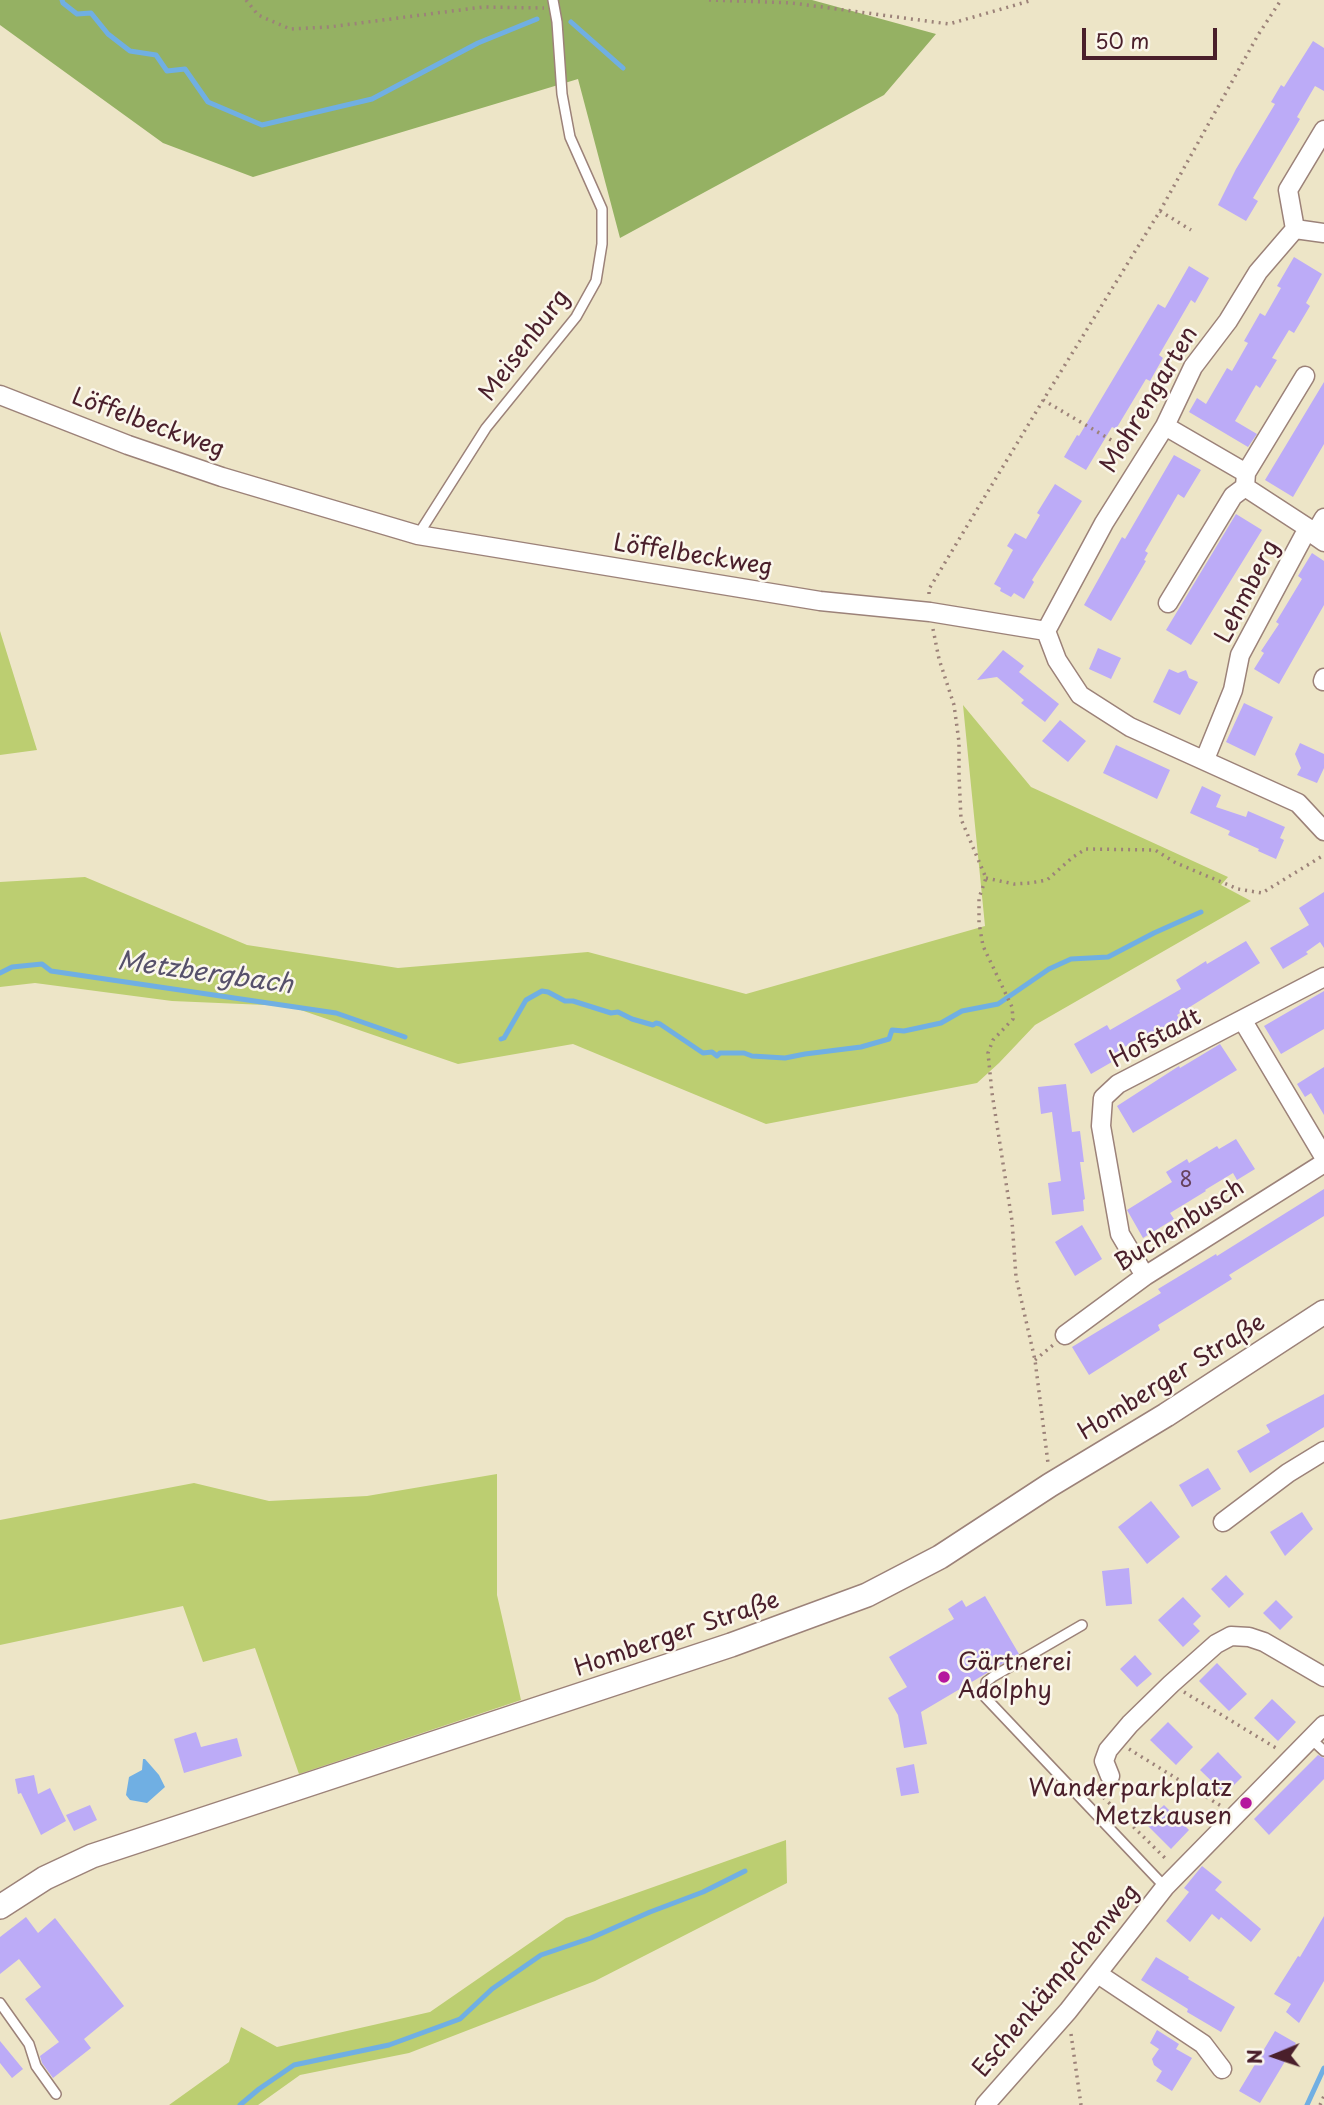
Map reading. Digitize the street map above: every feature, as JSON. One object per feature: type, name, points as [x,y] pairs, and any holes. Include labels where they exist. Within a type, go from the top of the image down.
[{"type":"main road","name":"Homberger Straße","points":[[0,1907],[46,1878],[92,1856],[718,1650],[867,1595],[940,1557],[1324,1312]]},
{"type":"street","points":[[1324,130],[1287,190],[1294,229],[1324,233]]},
{"type":"street","name":"Mohrengarten","points":[[1046,631],[1104,523],[1165,426],[1194,368],[1228,321],[1258,272],[1294,229]]},
{"type":"street","points":[[1168,603],[1233,496],[1246,480],[1305,376]]},
{"type":"street","name":"Löffelbeckweg","points":[[0,395],[128,445],[222,477],[418,535],[820,601],[930,612],[1046,631]]},
{"type":"street","points":[[1165,426],[1246,480],[1315,535]]},
{"type":"street","name":"Lehmberg","points":[[1205,759],[1233,690],[1240,655],[1324,518]]},
{"type":"street","points":[[1046,631],[1057,660],[1080,695],[1130,727],[1298,803],[1324,831]]},
{"type":"street","name":"Hofstadt","points":[[1144,1276],[1120,1234],[1101,1126],[1103,1098],[1118,1084],[1324,977]]},
{"type":"street","points":[[1243,1021],[1324,1157]]},
{"type":"street","name":"Buchenbusch","points":[[1065,1335],[1144,1276],[1324,1163]]},
{"type":"street","points":[[1223,1522],[1288,1473],[1324,1451]]},
{"type":"street","points":[[1110,1776],[1104,1761],[1108,1750],[1130,1724],[1216,1644],[1231,1636],[1264,1642],[1324,1676]]},
{"type":"street","name":"Eschenkämpchenweg","points":[[985,2105],[1068,2011],[1165,1887],[1324,1725]]},
{"type":"street","points":[[1098,1974],[1203,2044],[1222,2069]]},
{"type":"lane","name":"Meisenburg","points":[[418,535],[486,428],[576,317],[596,281],[602,244],[602,209],[570,137],[562,94],[554,4]]},
{"type":"lane","name":"Eschenkämpchenweg","points":[[1082,1625],[994,1676],[986,1682],[985,1697],[1165,1887]]},
{"type":"lane","points":[[1310,1738],[1324,1751]]},
{"type":"lane","points":[[0,2003],[29,2044],[36,2066],[56,2094]]},
{"type":"path","points":[[246,0],[258,15],[290,29],[330,27],[483,6],[554,4]]},
{"type":"path","points":[[709,0],[792,3],[949,24],[1033,0]]},
{"type":"path","points":[[1050,1485],[1035,1360],[1016,1277],[1012,1222],[988,1053],[993,1040],[1013,1018],[1012,1007],[983,946],[979,898],[986,878],[961,819],[959,742],[954,705],[939,659],[930,612],[929,589],[1160,211],[1258,35],[1281,0]]},
{"type":"path","points":[[1160,211],[1191,230]]},
{"type":"path","points":[[1043,400],[1144,459]]},
{"type":"path","points":[[986,878],[1014,884],[1046,880],[1086,849],[1155,850],[1175,863],[1238,889],[1262,893],[1324,855]]},
{"type":"path","points":[[1035,1360],[1065,1335]]},
{"type":"path","points":[[1171,1684],[1291,1757]]},
{"type":"path","points":[[1116,1741],[1235,1815]]},
{"type":"path","points":[[1110,1776],[1101,1795],[1180,1872]]},
{"type":"path","points":[[1068,2011],[1081,2105]]},
{"type":"path","points":[[1320,2105],[1324,2096]]},
{"type":"green space","points":[[0,0],[812,0],[936,34],[884,95],[620,238],[578,79],[253,177],[163,143],[0,25]]},
{"type":"green space","points":[[0,631],[37,750],[0,755]]},
{"type":"green space","points":[[963,705],[1031,787],[1228,877],[1221,885],[1251,901],[1035,1025],[977,1083],[766,1124],[573,1044],[458,1064],[289,1006],[172,1001],[35,983],[0,987],[0,882],[85,877],[247,945],[398,968],[588,952],[746,994],[985,926]]},
{"type":"green space","points":[[497,1474],[497,1595],[521,1700],[299,1774],[255,1648],[203,1662],[183,1606],[0,1645],[0,1520],[194,1483],[269,1501],[367,1496]]},
{"type":"green space","points":[[786,1840],[787,1883],[595,1981],[409,2053],[300,2075],[258,2105],[169,2105],[229,2062],[241,2027],[277,2047],[430,2012],[566,1918]]},
{"type":"water","points":[[143,1759],[159,1775],[165,1787],[147,1803],[130,1800],[126,1795],[129,1777],[142,1770]]},
{"type":"building","points":[[1313,41],[1324,48],[1324,91],[1315,86],[1297,117],[1300,119],[1253,198],[1258,201],[1246,221],[1218,205],[1275,104],[1271,102],[1281,85],[1284,87]]},
{"type":"building","points":[[1294,257],[1322,274],[1306,303],[1310,306],[1294,333],[1289,330],[1272,358],[1277,360],[1260,388],[1256,385],[1235,421],[1257,434],[1248,447],[1189,412],[1197,398],[1206,404],[1227,368],[1232,371],[1248,343],[1244,341],[1260,313],[1265,316],[1281,288],[1277,286]]},
{"type":"building","points":[[1189,266],[1209,278],[1195,303],[1191,300],[1159,355],[1163,358],[1150,381],[1146,379],[1116,429],[1112,427],[1086,470],[1064,457],[1158,304],[1165,308]]},
{"type":"building","points":[[1324,382],[1324,444],[1293,497],[1265,480]]},
{"type":"building","points":[[1174,455],[1201,470],[1184,498],[1178,494],[1145,551],[1148,553],[1144,560],[1146,561],[1111,621],[1084,605],[1122,537],[1125,539]]},
{"type":"building","points":[[1055,484],[1082,501],[1032,580],[1034,582],[1024,599],[1014,593],[1011,597],[994,584],[1013,550],[1007,546],[1015,533],[1026,539],[1040,515],[1037,513]]},
{"type":"building","points":[[1236,514],[1262,530],[1191,645],[1166,630]]},
{"type":"building","points":[[1312,553],[1324,561],[1324,605],[1279,684],[1254,669],[1264,653],[1261,651],[1279,624],[1276,622],[1302,579],[1298,576]]},
{"type":"building","points":[[1098,648],[1121,658],[1111,679],[1089,669]]},
{"type":"building","points":[[1003,650],[1024,666],[1019,672],[1059,704],[1045,722],[1021,703],[1024,700],[997,677],[977,680]]},
{"type":"building","points":[[1169,669],[1178,673],[1186,670],[1189,678],[1198,682],[1180,715],[1153,702]]},
{"type":"building","points":[[1244,703],[1273,717],[1255,756],[1226,742]]},
{"type":"building","points":[[1060,720],[1086,741],[1068,762],[1042,741]]},
{"type":"building","points":[[1300,743],[1324,754],[1324,768],[1317,783],[1297,775],[1301,768],[1295,754]]},
{"type":"building","points":[[1116,745],[1170,770],[1157,799],[1103,773]]},
{"type":"building","points":[[1202,786],[1221,795],[1216,807],[1246,817],[1248,811],[1285,827],[1280,838],[1284,840],[1276,859],[1228,835],[1230,831],[1190,813]]},
{"type":"building","points":[[1324,892],[1324,948],[1320,942],[1306,952],[1308,954],[1283,969],[1270,948],[1309,925],[1299,908]]},
{"type":"building","points":[[1246,941],[1260,963],[1177,1015],[1181,1023],[1154,1039],[1150,1032],[1121,1049],[1124,1055],[1091,1074],[1074,1044],[1107,1025],[1110,1030],[1181,989],[1176,980]]},
{"type":"building","points":[[1324,991],[1324,1029],[1281,1054],[1264,1026]]},
{"type":"building","points":[[1220,1044],[1237,1070],[1133,1133],[1117,1106],[1179,1066],[1180,1068]]},
{"type":"building","points":[[1324,1067],[1324,1115],[1311,1093],[1305,1097],[1297,1084]]},
{"type":"building","points":[[1066,1084],[1072,1132],[1080,1131],[1084,1162],[1080,1162],[1084,1211],[1052,1215],[1048,1183],[1061,1181],[1052,1112],[1041,1114],[1038,1087]]},
{"type":"building","points":[[1236,1139],[1255,1169],[1237,1180],[1233,1173],[1205,1190],[1170,1213],[1174,1219],[1143,1238],[1127,1210],[1172,1182],[1166,1172],[1187,1159],[1189,1163],[1217,1146],[1219,1149]]},
{"type":"building","points":[[1324,1189],[1324,1216],[1229,1275],[1232,1279],[1158,1325],[1160,1330],[1089,1375],[1072,1347],[1161,1293],[1158,1289],[1216,1254],[1217,1256]]},
{"type":"building","points":[[1082,1225],[1102,1259],[1075,1276],[1055,1242]]},
{"type":"building","points":[[1324,1394],[1324,1427],[1250,1473],[1237,1451],[1270,1432],[1266,1425]]},
{"type":"building","points":[[1208,1468],[1221,1489],[1192,1507],[1179,1485]]},
{"type":"building","points":[[1151,1501],[1180,1537],[1147,1564],[1118,1527]]},
{"type":"building","points":[[1302,1512],[1313,1529],[1285,1556],[1270,1532]]},
{"type":"building","points":[[1129,1568],[1132,1604],[1106,1606],[1102,1571]]},
{"type":"building","points":[[1226,1575],[1244,1594],[1229,1608],[1211,1589]]},
{"type":"building","points":[[985,1596],[1019,1654],[921,1712],[927,1744],[904,1748],[898,1715],[888,1698],[907,1687],[889,1657],[954,1619],[948,1609],[962,1600],[966,1607]]},
{"type":"building","points":[[1183,1597],[1201,1616],[1193,1624],[1200,1631],[1183,1647],[1158,1620]]},
{"type":"building","points":[[1276,1600],[1293,1617],[1280,1630],[1263,1613]]},
{"type":"building","points":[[1135,1655],[1152,1674],[1137,1687],[1120,1669]]},
{"type":"building","points":[[1217,1663],[1247,1694],[1229,1711],[1199,1681]]},
{"type":"building","points":[[1272,1699],[1296,1722],[1278,1741],[1254,1718]]},
{"type":"building","points":[[1168,1722],[1193,1747],[1176,1765],[1150,1740]]},
{"type":"building","points":[[196,1732],[201,1747],[237,1738],[242,1756],[184,1773],[174,1739]]},
{"type":"building","points":[[1218,1752],[1242,1777],[1225,1794],[1200,1770]]},
{"type":"building","points":[[1318,1755],[1324,1758],[1324,1779],[1269,1835],[1254,1819]]},
{"type":"building","points":[[914,1764],[919,1793],[901,1796],[896,1768]]},
{"type":"building","points":[[34,1775],[38,1794],[50,1788],[66,1821],[41,1835],[21,1793],[18,1794],[15,1779]]},
{"type":"building","points":[[90,1805],[97,1820],[74,1831],[66,1815]]},
{"type":"building","points":[[1164,1805],[1189,1830],[1171,1849],[1145,1823]]},
{"type":"building","points":[[1202,1866],[1222,1882],[1215,1890],[1261,1929],[1251,1942],[1221,1917],[1219,1920],[1212,1914],[1190,1942],[1166,1921],[1189,1892],[1184,1888]]},
{"type":"building","points":[[1324,1916],[1324,1981],[1299,2023],[1286,2012],[1291,2004],[1274,1994]]},
{"type":"building","points":[[26,1917],[38,1933],[55,1918],[124,2006],[84,2039],[91,2048],[53,2078],[40,2056],[59,2042],[25,1999],[41,1987],[19,1959],[0,1974],[0,1937]]},
{"type":"building","points":[[1156,1957],[1235,2007],[1221,2032],[1141,1980]]},
{"type":"building","points":[[1157,2030],[1179,2044],[1176,2049],[1192,2058],[1172,2091],[1156,2081],[1162,2071],[1154,2065],[1152,2059],[1159,2049],[1150,2043]]},
{"type":"building","points":[[1275,2031],[1296,2043],[1260,2103],[1239,2091]]},
{"type":"building","points":[[0,2041],[23,2069],[12,2078],[0,2063]]},
{"type":"waterway","points":[[62,0],[77,14],[91,13],[108,34],[130,51],[156,55],[167,71],[185,69],[208,102],[262,125],[372,99],[478,43],[537,19]]},
{"type":"waterway","points":[[571,22],[623,68]]},
{"type":"waterway","name":"Metzbergbach","points":[[501,1039],[526,1000],[542,991],[565,1001],[611,1013],[618,1012],[653,1025],[660,1024],[703,1053],[712,1052],[717,1056],[720,1053],[744,1053],[785,1058],[861,1047],[889,1039],[892,1030],[904,1031],[941,1023],[962,1011],[998,1004],[1049,969],[1071,959],[1108,957],[1201,912]]},
{"type":"waterway","name":"Metzbergbach","points":[[0,973],[12,967],[42,964],[51,971],[336,1013],[405,1037]]},
{"type":"waterway","points":[[240,2105],[294,2065],[389,2045],[460,2019],[492,1989],[541,1955],[591,1938],[703,1892],[745,1871]]},
{"type":"waterway","points":[[1307,2105],[1324,2068]]},
{"type":"place","name":"Gärtnerei Adolphy","points":[[944,1677]]},
{"type":"place","name":"Wanderparkplatz Metzkausen","points":[[1246,1803]]}]
